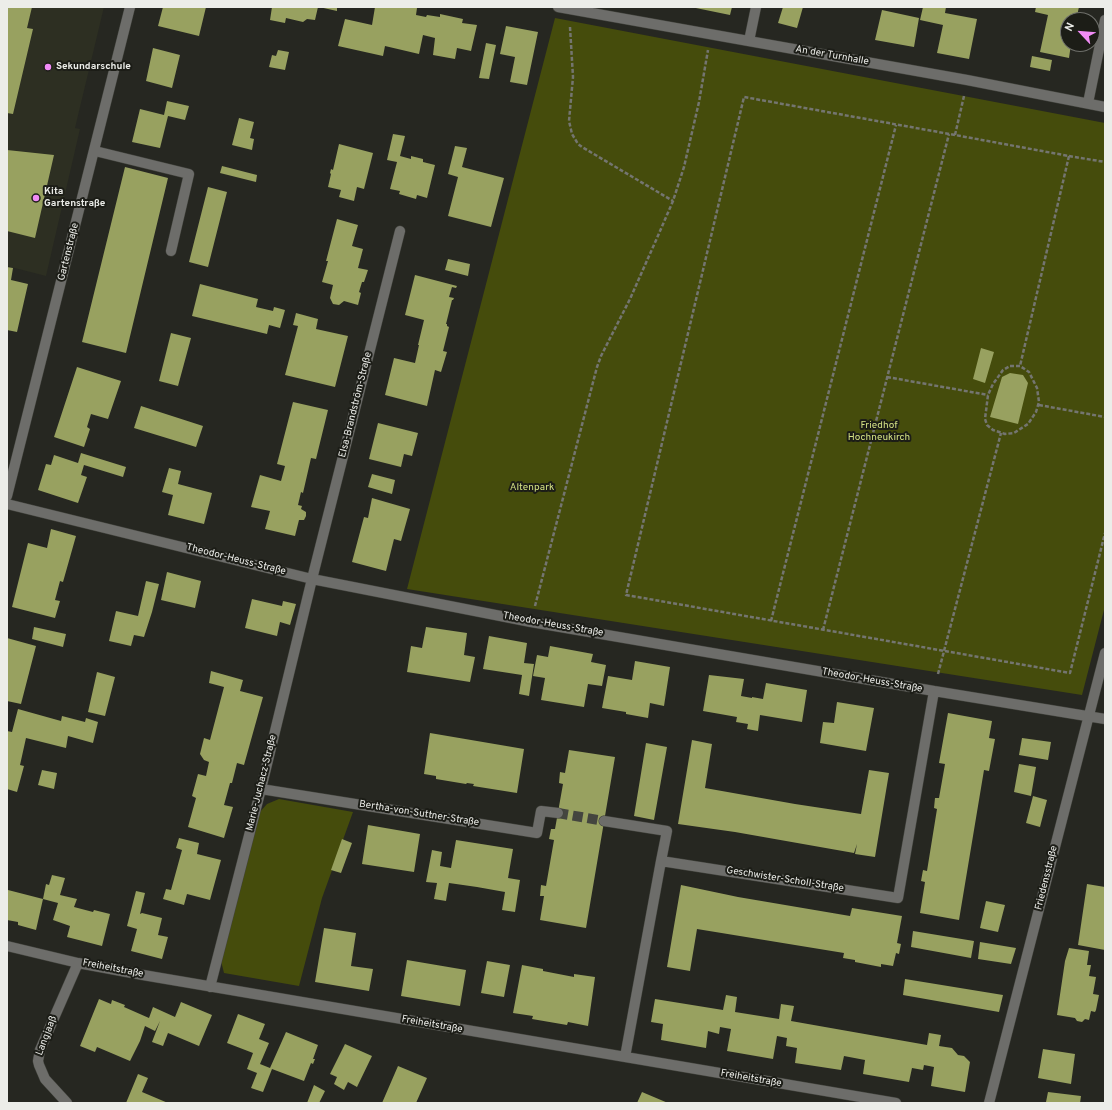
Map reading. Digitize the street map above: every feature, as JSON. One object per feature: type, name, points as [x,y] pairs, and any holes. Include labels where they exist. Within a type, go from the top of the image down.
[{"type":"street","name":"Gartenstraße","points":[[7,496],[130,7]]},
{"type":"street","points":[[749,41],[756,7]]},
{"type":"street","name":"An der Turnhalle","points":[[562,8],[967,80],[1105,107]]},
{"type":"street","points":[[1088,103],[1105,20]]},
{"type":"street","points":[[95,151],[189,174],[170,251]]},
{"type":"street","name":"Elsa-Brandström-Straße","points":[[312,579],[400,231]]},
{"type":"street","name":"Theodor-Heuss-Straße","points":[[7,504],[312,579],[531,622],[1105,719]]},
{"type":"street","name":"Marie-Juchacz-Straße","points":[[210,987],[261,789],[312,579]]},
{"type":"street","name":"Friedensstraße","points":[[989,1103],[1105,653]]},
{"type":"street","name":"Geschwister-Scholl-Straße","points":[[661,861],[898,898],[934,691]]},
{"type":"street","name":"Bertha-von-Suttner-Straße","points":[[261,789],[537,833],[541,810],[558,813]]},
{"type":"street","points":[[604,820],[667,831],[625,1057]]},
{"type":"street","name":"Freiheitstraße","points":[[7,946],[78,963],[210,987],[625,1057],[858,1100],[896,1103]]},
{"type":"street","name":"Langjaaß","points":[[67,1103],[45,1079],[38,1065],[38,1061],[42,1044],[78,963]]},
{"type":"path","points":[[562,8],[572,64],[569,121],[572,134],[578,144],[582,147],[673,201]]},
{"type":"path","points":[[531,622],[597,367],[601,356],[630,299],[673,201],[688,151],[699,102],[710,34]]},
{"type":"path","points":[[955,135],[967,80]]},
{"type":"path","points":[[1105,162],[744,96],[626,595],[943,652],[1070,673],[1105,533]]},
{"type":"path","points":[[771,620],[896,125]]},
{"type":"path","points":[[823,630],[949,134]]},
{"type":"path","points":[[1020,366],[1069,156]]},
{"type":"path","points":[[1010,366],[1020,366],[1027,370],[1035,383],[1039,398],[1039,405],[1031,420],[1021,429],[1011,434],[1001,433],[993,430],[985,422],[985,411],[988,395],[998,375],[1003,370],[1010,366]]},
{"type":"path","points":[[887,377],[988,395]]},
{"type":"path","points":[[1039,405],[1105,417]]},
{"type":"path","points":[[934,691],[1001,433]]},
{"type":"shaded area","points":[[7,7],[104,7],[75,128],[80,129],[46,276],[7,266]]},
{"type":"green space","name":"Friedhof Hochneukirch","points":[[555,18],[1105,123],[1105,606],[1082,695],[407,589]]},
{"type":"green space","points":[[279,799],[353,812],[322,898],[299,986],[224,973],[221,961],[259,813],[267,804]]},
{"type":"building","points":[[7,7],[32,7],[27,28],[33,29],[13,114],[7,113]]},
{"type":"building","points":[[163,7],[206,7],[199,36],[158,26]]},
{"type":"building","points":[[272,7],[318,7],[315,20],[307,19],[303,22],[286,18],[285,23],[270,20]]},
{"type":"building","points":[[319,7],[337,7],[337,11]]},
{"type":"building","points":[[375,7],[412,7],[417,8],[416,15],[440,17],[440,14],[463,19],[462,23],[477,25],[471,51],[457,48],[455,59],[433,55],[435,38],[423,35],[419,54],[385,46],[383,56],[338,46],[345,19],[372,25]]},
{"type":"building","points":[[691,7],[732,7],[730,15]]},
{"type":"building","points":[[783,7],[803,7],[797,28],[778,23]]},
{"type":"building","points":[[923,7],[946,7],[945,13],[977,19],[969,59],[937,53],[943,25],[920,20]]},
{"type":"building","points":[[1036,7],[1079,7],[1078,12],[1060,12],[1060,52],[1070,52],[1069,58],[1040,52],[1048,15],[1035,12]]},
{"type":"building","points":[[882,10],[919,18],[914,47],[875,40]]},
{"type":"building","points":[[506,26],[538,32],[527,85],[510,82],[515,57],[500,54]]},
{"type":"building","points":[[486,43],[496,45],[489,79],[479,78]]},
{"type":"building","points":[[153,48],[180,55],[172,88],[146,81]]},
{"type":"building","points":[[278,50],[289,52],[285,70],[269,67],[272,55],[276,56]]},
{"type":"building","points":[[1032,56],[1052,60],[1050,71],[1030,67]]},
{"type":"building","points":[[167,101],[189,106],[185,120],[168,116],[160,148],[132,142],[140,109],[164,115]]},
{"type":"building","points":[[239,118],[254,122],[250,138],[254,139],[252,150],[232,145]]},
{"type":"building","points":[[393,134],[405,136],[400,156],[411,159],[411,156],[423,159],[423,162],[435,165],[427,198],[417,195],[416,199],[399,194],[400,191],[390,189],[397,162],[387,160]]},
{"type":"building","points":[[339,144],[373,153],[364,189],[357,187],[354,201],[339,197],[341,190],[328,187],[331,169],[333,170]]},
{"type":"building","points":[[455,146],[467,148],[462,167],[504,178],[491,227],[448,216],[458,177],[448,174]]},
{"type":"building","points":[[7,150],[54,155],[35,238],[7,231]]},
{"type":"building","points":[[222,166],[257,175],[256,182],[220,173]]},
{"type":"building","points":[[125,167],[168,178],[126,353],[82,342]]},
{"type":"building","points":[[208,187],[227,192],[208,267],[189,262]]},
{"type":"building","points":[[337,219],[358,225],[352,246],[363,249],[358,268],[368,270],[359,292],[361,293],[358,305],[344,301],[339,305],[333,304],[330,298],[333,285],[322,282]]},
{"type":"building","points":[[448,259],[470,264],[468,276],[445,270]]},
{"type":"building","points":[[7,267],[13,268],[11,280],[28,284],[17,332],[7,330]]},
{"type":"building","points":[[415,275],[457,286],[456,288],[452,287],[449,297],[454,298],[452,300],[446,324],[449,327],[443,351],[447,352],[441,372],[435,370],[427,406],[385,395],[394,358],[415,363],[424,320],[405,315]]},
{"type":"building","points":[[200,284],[258,299],[256,307],[273,311],[274,307],[285,310],[280,328],[269,325],[267,334],[192,316]]},
{"type":"building","points":[[296,313],[318,319],[316,329],[348,336],[335,387],[285,375],[298,326],[293,325]]},
{"type":"building","points":[[171,333],[191,338],[178,386],[159,381]]},
{"type":"building","points":[[981,348],[994,352],[985,383],[973,379]]},
{"type":"building","points":[[77,367],[121,381],[108,419],[91,414],[87,427],[90,429],[84,447],[54,437]]},
{"type":"building","points":[[1010,373],[1023,375],[1028,383],[1018,424],[990,417],[1002,377]]},
{"type":"building","points":[[293,402],[328,410],[316,459],[311,458],[303,493],[301,492],[298,505],[302,506],[301,509],[306,512],[306,516],[304,520],[299,520],[295,536],[265,529],[270,511],[251,507],[260,475],[281,481],[285,466],[277,464]]},
{"type":"building","points":[[141,406],[203,426],[196,447],[134,428]]},
{"type":"building","points":[[378,423],[418,433],[412,456],[404,454],[401,467],[369,459]]},
{"type":"building","points":[[81,453],[126,467],[123,477],[84,465],[81,475],[87,477],[78,503],[38,490],[46,464],[51,465],[54,455],[78,463]]},
{"type":"building","points":[[169,468],[181,471],[178,484],[212,493],[204,524],[168,515],[173,495],[162,492]]},
{"type":"building","points":[[372,474],[395,480],[392,494],[368,487]]},
{"type":"building","points":[[372,498],[410,509],[401,541],[394,539],[386,571],[352,562],[364,517],[368,518]]},
{"type":"building","points":[[51,529],[76,536],[63,582],[60,581],[55,600],[60,601],[55,618],[12,607],[28,543],[47,548]]},
{"type":"building","points":[[167,572],[201,581],[195,608],[161,600]]},
{"type":"building","points":[[146,581],[159,584],[144,637],[134,635],[131,646],[109,641],[116,611],[138,616]]},
{"type":"building","points":[[252,599],[282,606],[283,601],[296,604],[290,625],[280,622],[277,636],[245,628]]},
{"type":"building","points":[[34,627],[66,634],[63,647],[32,639]]},
{"type":"building","points":[[426,627],[467,633],[464,655],[475,657],[470,682],[407,672],[411,646],[422,648]]},
{"type":"building","points":[[489,636],[527,643],[524,663],[534,664],[529,696],[519,694],[522,675],[483,669]]},
{"type":"building","points":[[7,638],[36,646],[21,704],[7,701]]},
{"type":"building","points":[[550,646],[593,654],[591,662],[606,665],[602,686],[588,684],[584,707],[541,700],[545,678],[533,676],[537,655],[548,657]]},
{"type":"building","points":[[635,661],[670,667],[664,706],[650,703],[648,718],[602,708],[608,676],[632,680]]},
{"type":"building","points":[[211,671],[243,680],[240,691],[263,697],[244,765],[237,763],[232,783],[230,783],[224,805],[233,807],[224,838],[188,827],[196,798],[192,796],[198,774],[206,776],[209,762],[204,760],[200,754],[204,738],[210,740],[224,687],[209,683]]},
{"type":"building","points":[[97,672],[115,677],[105,716],[88,712]]},
{"type":"building","points":[[709,675],[744,679],[741,696],[752,698],[763,699],[766,683],[807,690],[802,722],[760,715],[758,731],[747,729],[748,724],[736,722],[737,717],[703,711]]},
{"type":"building","points":[[837,702],[874,708],[866,751],[820,743],[823,722],[834,723]]},
{"type":"building","points":[[18,709],[61,721],[62,716],[85,722],[86,718],[98,722],[93,743],[68,736],[66,748],[26,738],[20,765],[24,766],[17,792],[7,789],[7,731],[12,732]]},
{"type":"building","points":[[948,713],[992,721],[989,738],[995,739],[989,771],[984,770],[959,920],[920,913],[925,882],[921,881],[923,870],[927,871],[937,809],[934,808],[935,798],[939,798],[945,764],[939,763]]},
{"type":"building","points":[[430,733],[524,749],[517,793],[473,786],[474,784],[436,779],[436,776],[424,774]]},
{"type":"building","points":[[1022,738],[1051,742],[1048,760],[1019,755]]},
{"type":"building","points":[[692,740],[712,744],[705,788],[795,804],[861,814],[869,770],[889,773],[875,857],[855,854],[857,844],[854,853],[735,832],[678,824]]},
{"type":"building","points":[[646,743],[667,747],[654,820],[634,816]]},
{"type":"building","points":[[569,750],[615,757],[586,928],[540,920],[544,896],[540,896],[541,885],[546,886],[554,840],[549,839],[551,829],[555,829],[563,784],[559,783],[560,772],[565,773]]},
{"type":"building","points":[[1019,764],[1036,767],[1031,796],[1014,792]]},
{"type":"building","points":[[42,770],[57,773],[54,789],[38,785]]},
{"type":"building","points":[[1033,796],[1047,800],[1040,827],[1026,823]]},
{"type":"building","points":[[368,825],[420,834],[414,872],[362,864]]},
{"type":"building","points":[[179,838],[199,843],[197,854],[221,860],[210,900],[187,894],[184,905],[163,899],[166,889],[171,890],[182,850],[176,848]]},
{"type":"building","points":[[342,839],[352,843],[341,873],[331,870]]},
{"type":"building","points":[[456,840],[513,849],[508,878],[520,880],[515,912],[502,910],[505,892],[477,887],[449,883],[446,901],[434,899],[437,883],[426,882],[432,850],[442,852],[440,866],[451,868]]},
{"type":"building","points":[[52,875],[65,878],[60,895],[77,899],[74,907],[93,912],[94,910],[110,914],[102,946],[67,937],[70,926],[53,920],[58,903],[43,899],[46,884],[49,885]]},
{"type":"building","points":[[1087,884],[1105,887],[1105,950],[1078,945]]},
{"type":"building","points":[[681,885],[738,897],[850,916],[852,908],[902,916],[897,943],[901,944],[899,954],[896,953],[893,966],[881,964],[881,967],[843,958],[844,953],[697,929],[690,971],[667,967]]},
{"type":"building","points":[[8,890],[43,899],[36,930],[18,925],[18,922],[7,920]]},
{"type":"building","points":[[136,891],[145,893],[140,914],[142,913],[162,918],[158,935],[168,937],[162,959],[131,951],[137,929],[127,926]]},
{"type":"building","points":[[986,901],[1005,905],[998,932],[980,928]]},
{"type":"building","points":[[324,928],[356,933],[351,966],[373,969],[369,991],[315,982]]},
{"type":"building","points":[[913,931],[974,941],[971,958],[911,947]]},
{"type":"building","points":[[980,942],[1016,948],[1011,964],[978,959]]},
{"type":"building","points":[[1069,948],[1089,951],[1087,965],[1091,965],[1089,976],[1096,977],[1093,994],[1099,995],[1096,1010],[1095,1012],[1091,1011],[1089,1020],[1085,1019],[1082,1022],[1077,1021],[1075,1018],[1057,1015],[1065,961]]},
{"type":"building","points":[[407,960],[466,970],[460,1006],[401,996]]},
{"type":"building","points":[[487,961],[510,965],[504,997],[481,993]]},
{"type":"building","points":[[522,965],[574,977],[574,974],[595,977],[588,1026],[568,1022],[567,1025],[532,1019],[533,1016],[513,1013]]},
{"type":"building","points":[[905,979],[1003,995],[999,1012],[903,995]]},
{"type":"building","points":[[726,995],[737,997],[735,1012],[779,1019],[781,1004],[794,1006],[791,1021],[927,1045],[929,1033],[941,1035],[939,1046],[952,1048],[958,1055],[964,1056],[970,1062],[965,1092],[931,1086],[934,1067],[924,1065],[923,1070],[912,1068],[909,1082],[863,1074],[865,1060],[844,1056],[841,1070],[795,1063],[797,1048],[786,1046],[787,1038],[777,1036],[773,1059],[727,1051],[731,1029],[720,1027],[719,1034],[708,1031],[706,1048],[661,1040],[663,1024],[651,1022],[655,999],[723,1010]]},
{"type":"building","points":[[99,999],[111,1004],[112,1000],[149,1018],[153,1007],[175,1017],[181,1002],[212,1015],[199,1046],[168,1033],[163,1046],[152,1042],[160,1021],[155,1031],[145,1026],[140,1041],[130,1061],[97,1047],[95,1052],[80,1046]]},
{"type":"building","points":[[238,1014],[265,1024],[259,1039],[269,1043],[260,1064],[270,1068],[286,1032],[318,1045],[313,1059],[315,1059],[313,1064],[311,1063],[304,1081],[272,1069],[263,1092],[251,1088],[257,1073],[247,1069],[253,1053],[227,1043]]},
{"type":"building","points":[[345,1044],[372,1056],[357,1087],[348,1082],[344,1090],[334,1084],[337,1077],[330,1074]]},
{"type":"building","points":[[1043,1049],[1075,1054],[1071,1084],[1038,1078]]},
{"type":"building","points":[[398,1066],[427,1078],[416,1103],[382,1103]]},
{"type":"building","points":[[138,1074],[148,1078],[142,1092],[168,1103],[126,1103]]},
{"type":"building","points":[[314,1085],[325,1091],[319,1103],[307,1103]]},
{"type":"building","points":[[642,1092],[668,1103],[637,1103]]},
{"type":"building","points":[[1048,1092],[1081,1096],[1080,1103],[1046,1102]]},
{"type":"tunnel","points":[[558,813],[604,821]]},
{"type":"place","name":"Sekundarschule","points":[[48,67]]},
{"type":"place","name":"Kita Gartenstraße","points":[[36,198]]},
{"type":"park label","name":"Altenpark","points":[[532,488]]}]
